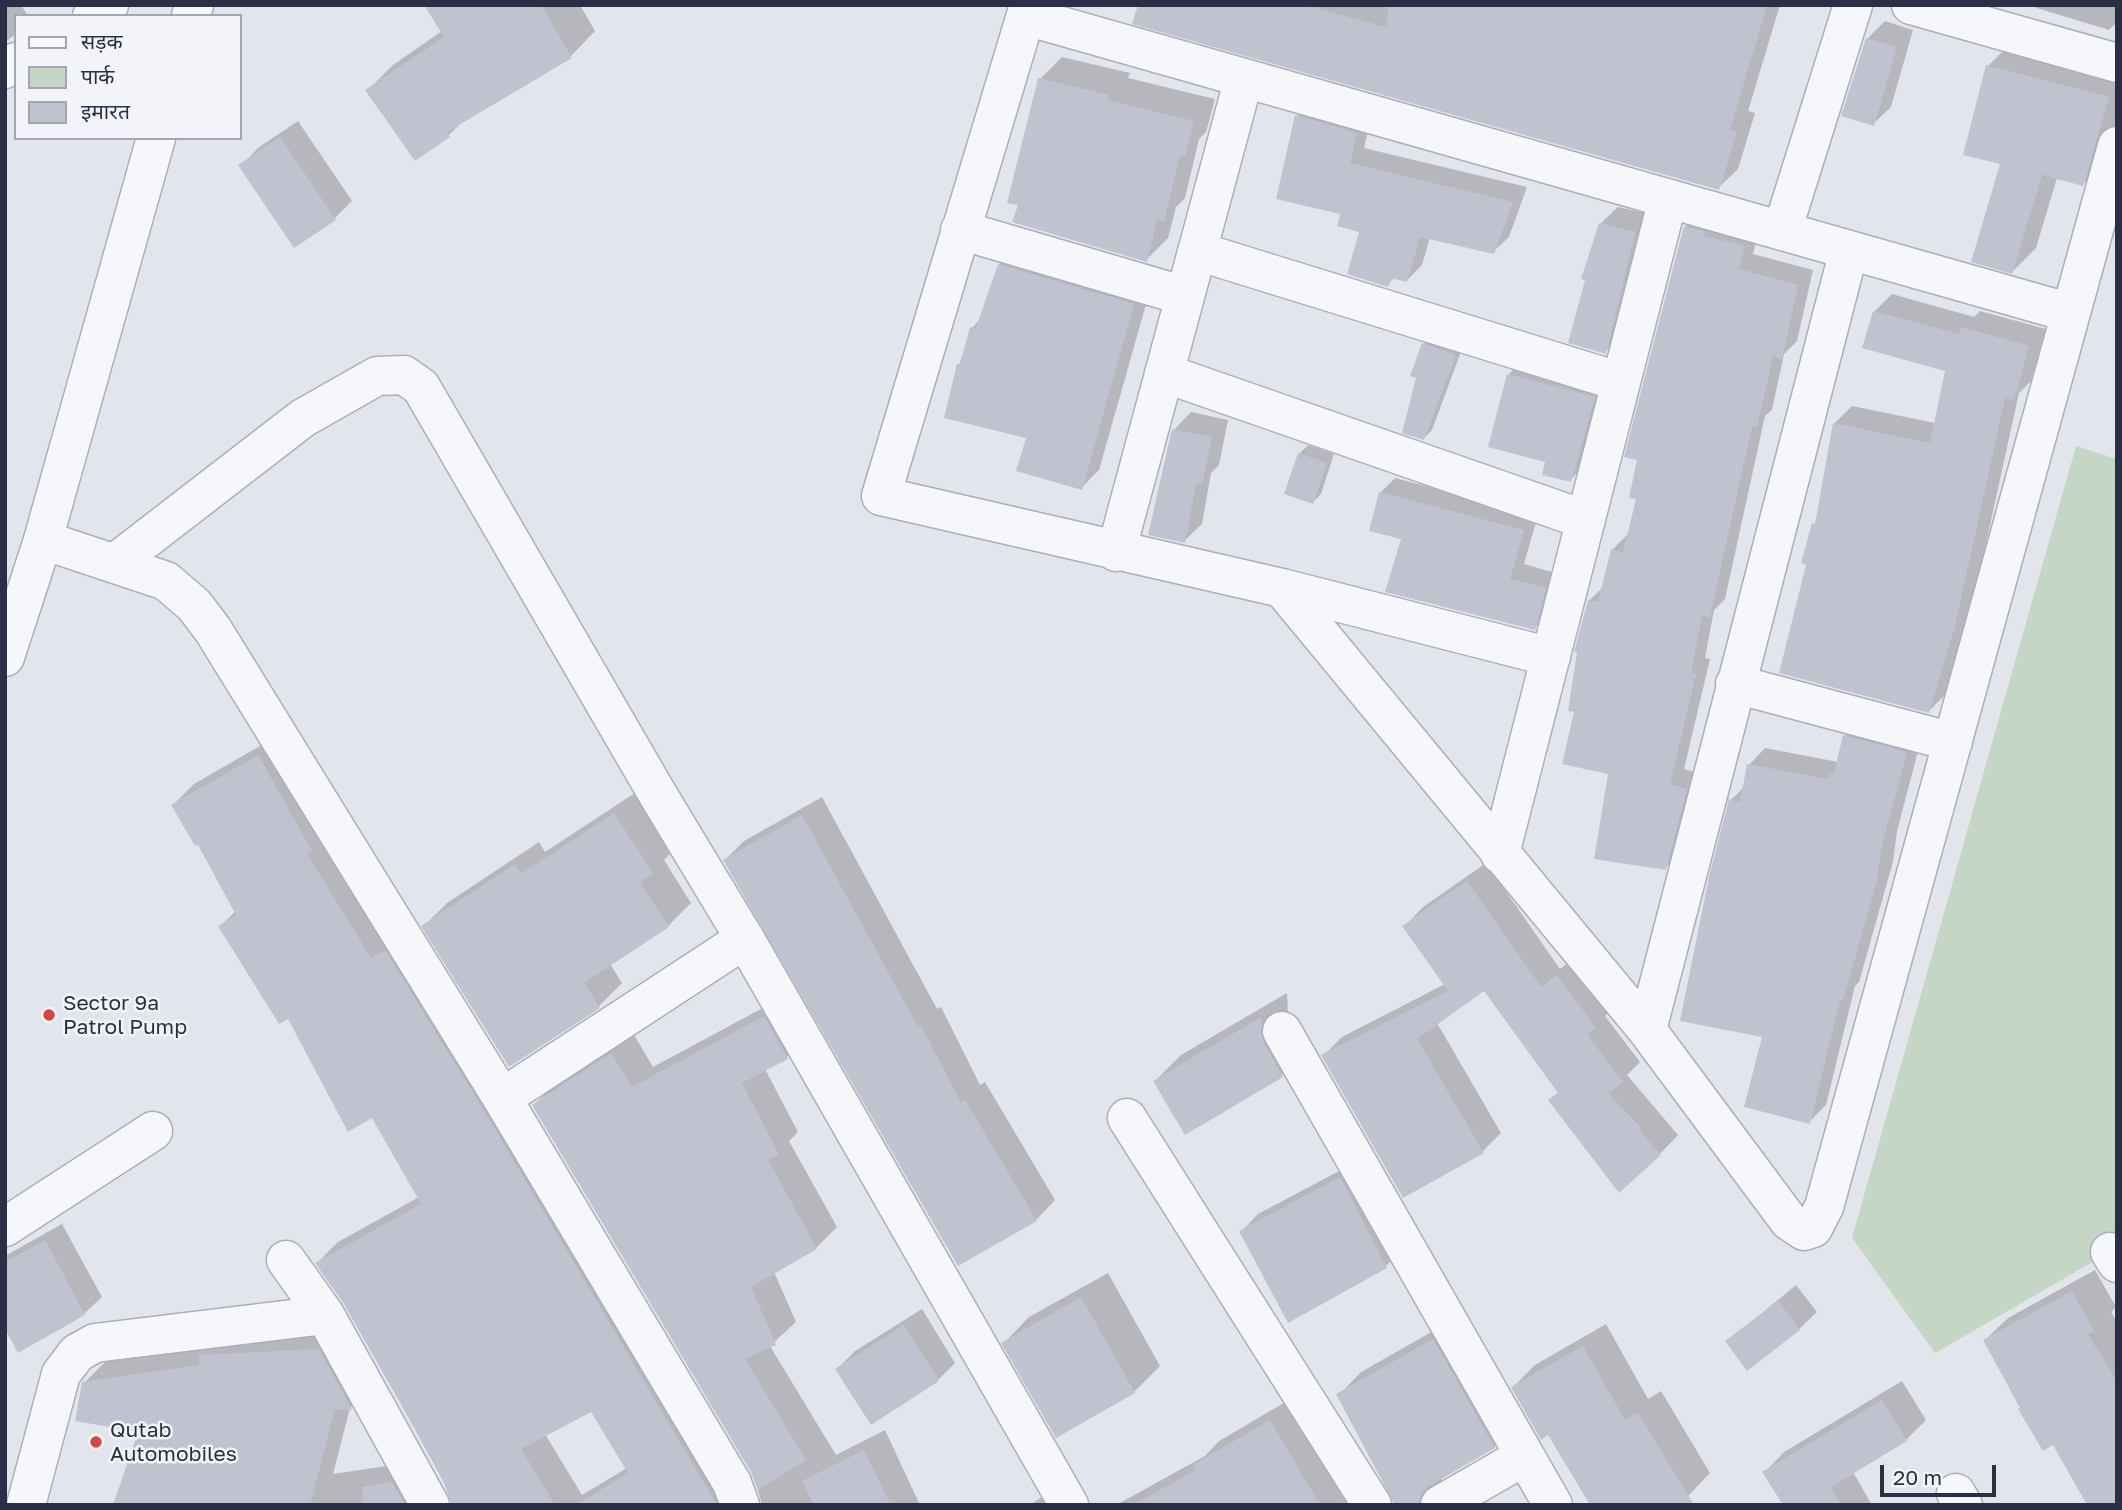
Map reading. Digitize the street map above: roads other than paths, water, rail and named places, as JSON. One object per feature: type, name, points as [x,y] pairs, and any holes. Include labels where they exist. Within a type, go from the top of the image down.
[{"type":"street","points":[[1782,231],[1853,5]]},
{"type":"street","points":[[1912,5],[2117,63]]},
{"type":"street","points":[[1551,657],[1282,588],[881,496],[1027,11],[1244,78],[2071,313]]},
{"type":"street","points":[[1116,552],[1244,78]]},
{"type":"street","points":[[5,657],[43,540],[155,140]]},
{"type":"street","points":[[1282,588],[1647,1030],[1789,1221],[1804,1231],[1813,1228],[1824,1207],[2117,146]]},
{"type":"street","points":[[1500,854],[1668,199]]},
{"type":"street","points":[[960,230],[1185,296]]},
{"type":"street","points":[[1647,1030],[1849,250]]},
{"type":"street","points":[[1197,251],[1621,382]]},
{"type":"street","points":[[1164,373],[1586,520]]},
{"type":"street","points":[[115,563],[303,418],[377,376],[404,375],[421,387],[657,795],[746,939],[1069,1505]]},
{"type":"street","points":[[43,540],[166,581],[194,605],[214,630],[502,1098],[732,1483],[740,1505]]},
{"type":"street","points":[[1735,684],[1953,742]]},
{"type":"street","points":[[502,1098],[746,939]]},
{"type":"street","points":[[1282,1031],[1553,1505]]},
{"type":"street","points":[[1127,1118],[1372,1505]]},
{"type":"street","points":[[5,1227],[153,1131]]},
{"type":"street","points":[[286,1260],[325,1315],[430,1505]]},
{"type":"street","points":[[26,1505],[61,1374],[77,1353],[95,1343],[325,1315]]},
{"type":"street","points":[[1440,1505],[1525,1456]]},
{"type":"place","name":"Sector 9a Patrol Pump","points":[[49,1015]]},
{"type":"place","name":"Qutab Automobiles","points":[[96,1442]]}]
